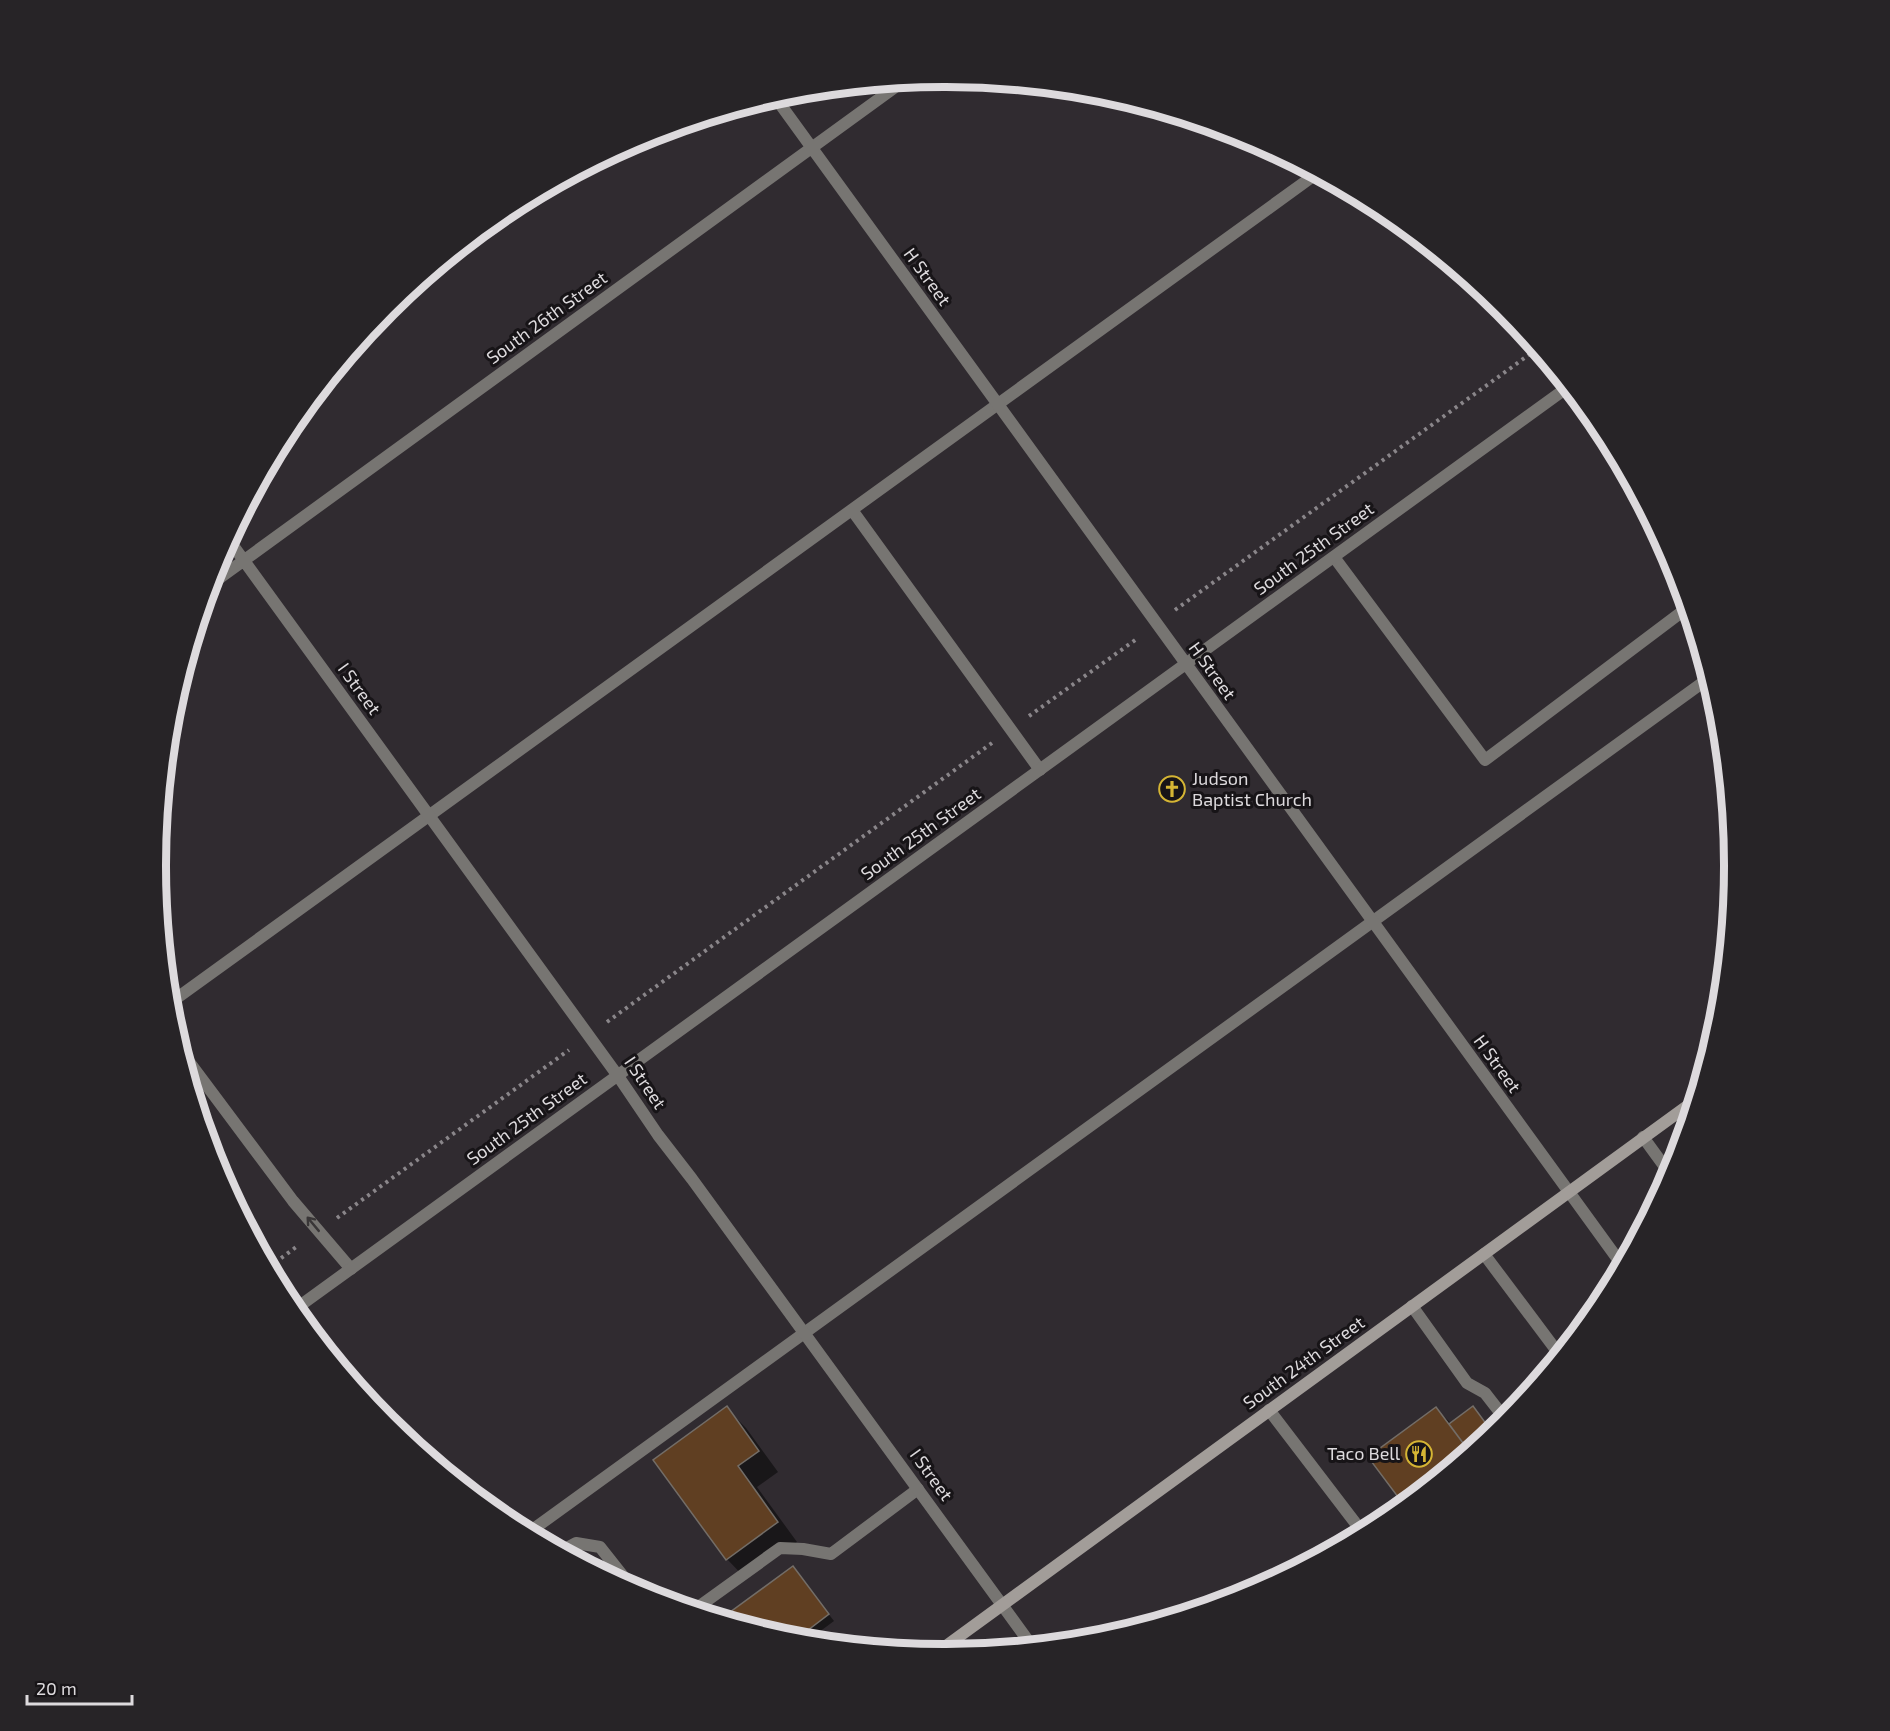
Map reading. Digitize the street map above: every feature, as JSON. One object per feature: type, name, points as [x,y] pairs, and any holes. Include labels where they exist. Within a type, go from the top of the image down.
[{"type":"main road","name":"South 24th Street","points":[[949,1644],[1684,1108]]},
{"type":"street","name":"South 26th Street","points":[[223,575],[892,89]]},
{"type":"street","name":"H Street","points":[[781,105],[1617,1258]]},
{"type":"street","points":[[178,997],[1310,178]]},
{"type":"street","name":"South 25th Street","points":[[302,1304],[1562,391]]},
{"type":"street","points":[[852,510],[1040,770]]},
{"type":"street","name":"I Street","points":[[235,548],[589,1035],[658,1135],[1027,1639]]},
{"type":"street","points":[[1334,557],[1485,760],[1681,612]]},
{"type":"street","points":[[536,1527],[1702,683]]},
{"type":"street","points":[[193,1066],[319,1231],[351,1269]]},
{"type":"street","points":[[1644,1137],[1663,1165]]},
{"type":"street","points":[[1484,1254],[1556,1348]]},
{"type":"street","points":[[1412,1306],[1467,1383],[1485,1393],[1499,1411]]},
{"type":"street","points":[[1269,1410],[1357,1526]]},
{"type":"street","points":[[701,1605],[780,1548],[831,1554],[918,1489]]},
{"type":"street","points":[[569,1547],[576,1543],[600,1546],[621,1573]]},
{"type":"path","points":[[276,1262],[1531,353]]},
{"type":"building","points":[[727,1406],[759,1451],[738,1466],[778,1522],[726,1560],[653,1460]]},
{"type":"building","points":[[1473,1406],[1486,1424],[1463,1443],[1449,1424]]},
{"type":"building","name":"Taco Bell","points":[[1436,1407],[1464,1445],[1399,1498],[1368,1457]]},
{"type":"building","points":[[793,1566],[829,1614],[807,1631],[729,1613]]},
{"type":"place","name":"Judson Baptist Church","points":[[1172,789]]},
{"type":"place","name":"Taco Bell","points":[[1419,1454]]}]
